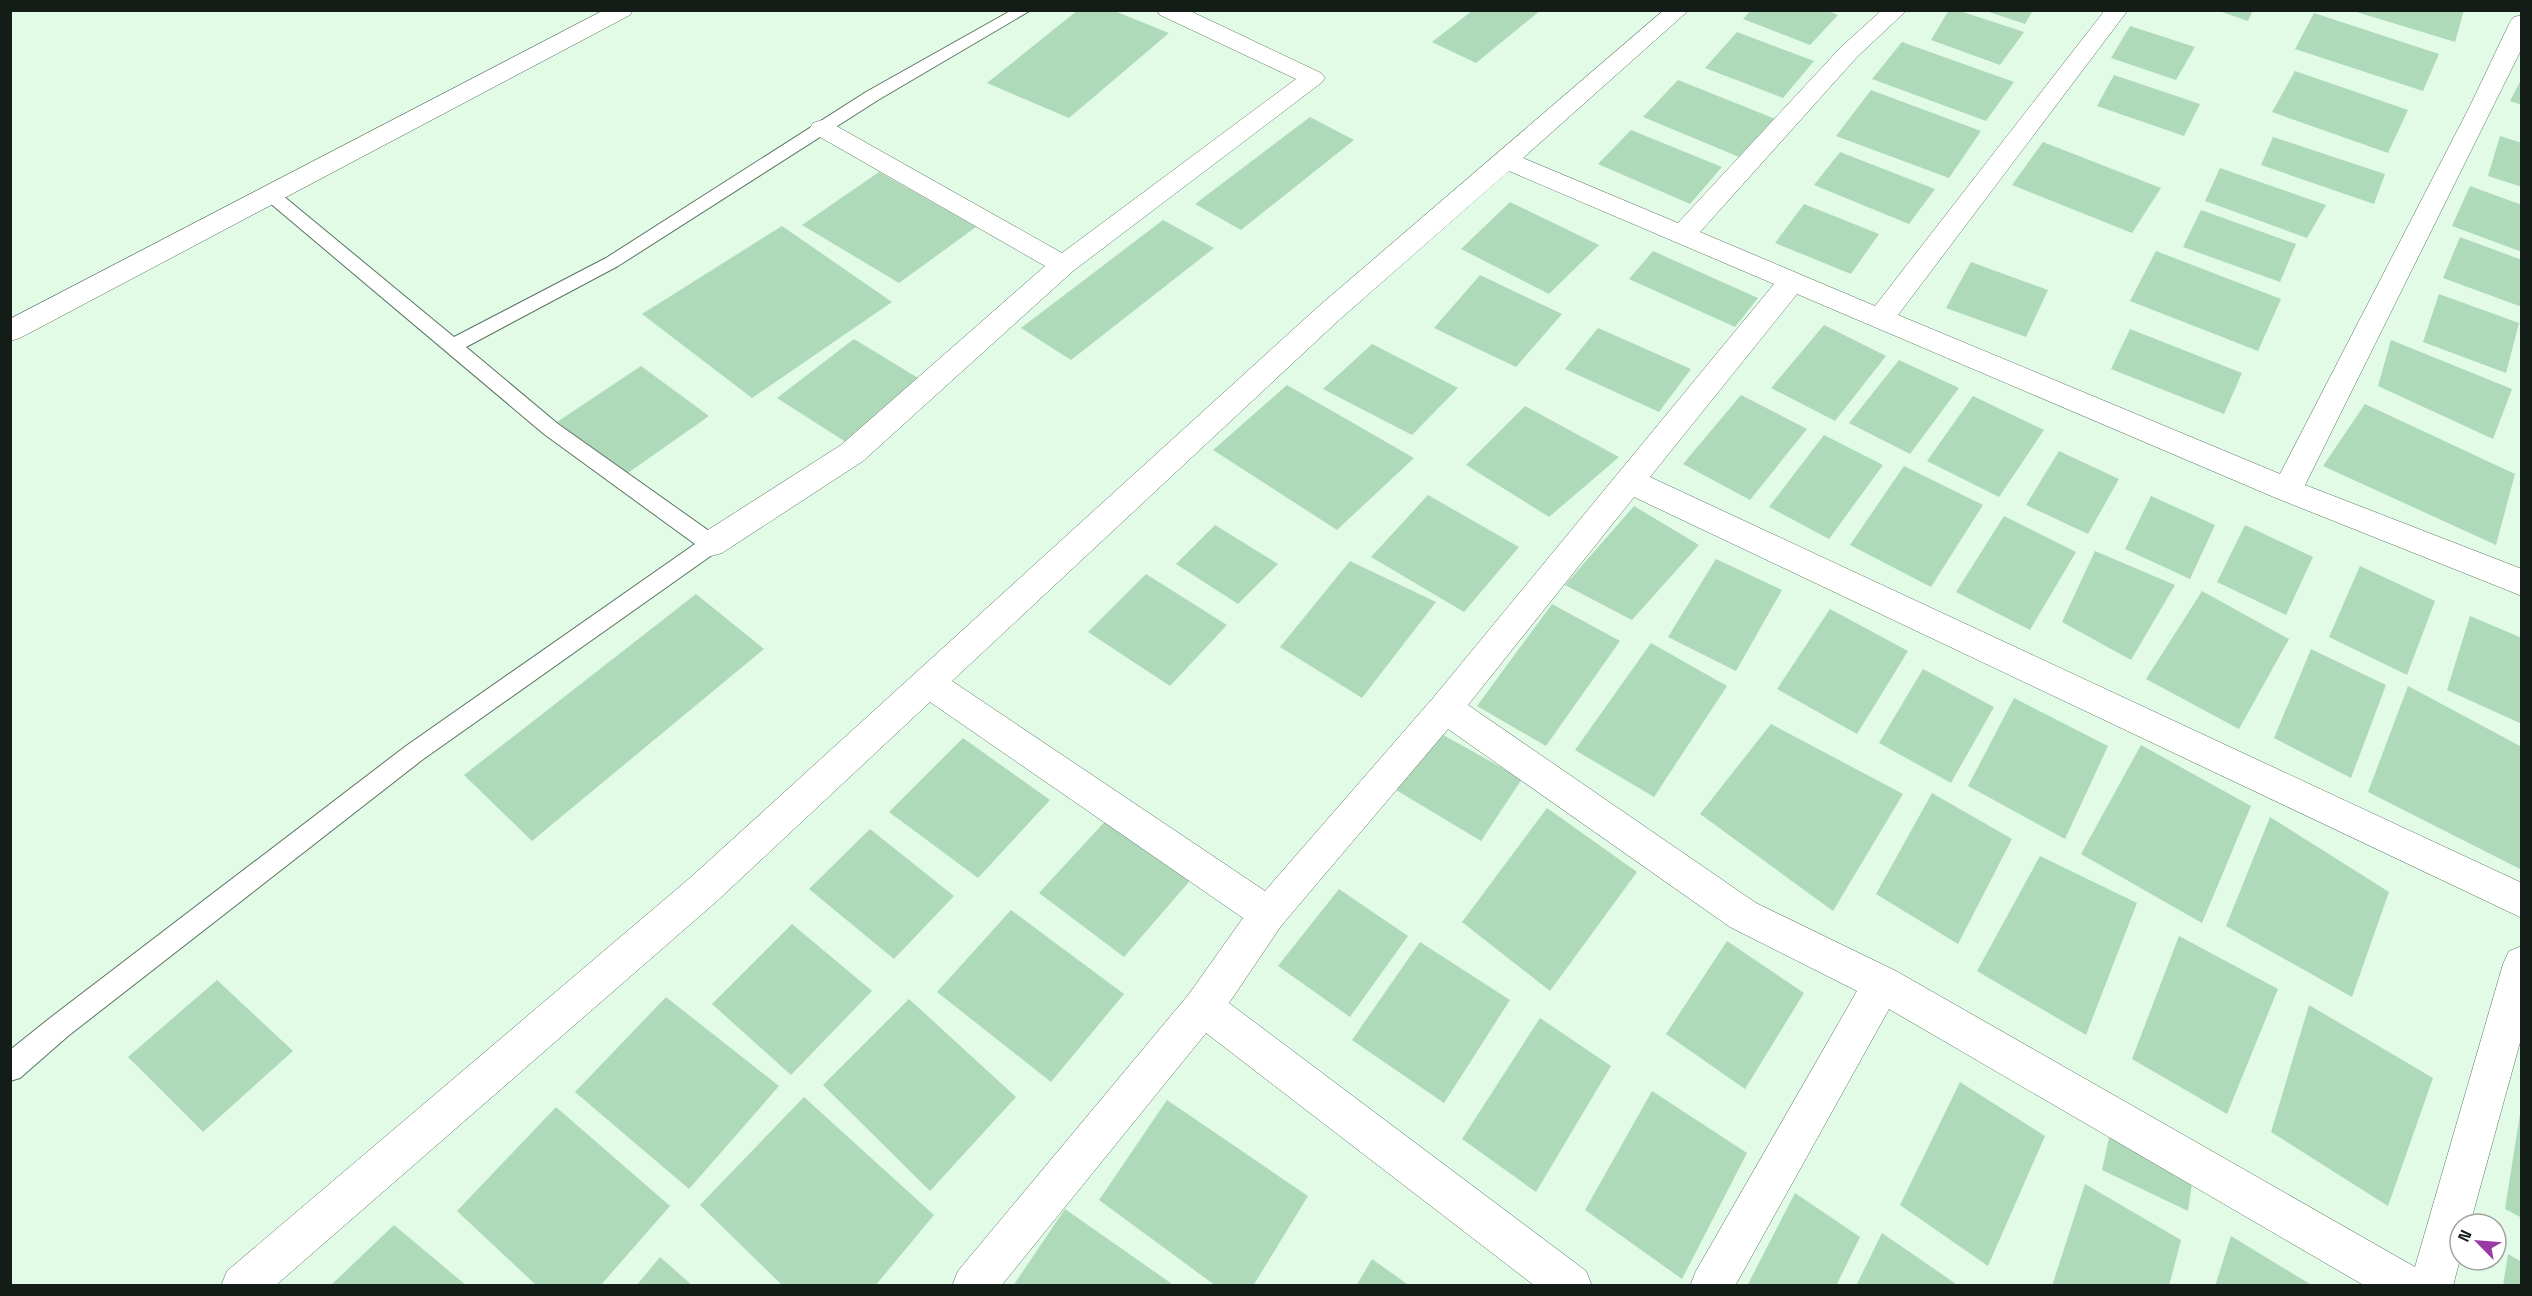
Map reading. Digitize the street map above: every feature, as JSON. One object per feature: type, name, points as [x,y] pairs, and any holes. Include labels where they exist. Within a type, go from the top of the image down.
[{"type":"street","points":[[10,331],[622,10]]},
{"type":"street","points":[[711,544],[852,453],[1063,266],[1313,78],[1168,10]]},
{"type":"street","points":[[242,1286],[704,889],[1329,313],[1678,10]]},
{"type":"street","points":[[1683,234],[1850,52],[1896,10]]},
{"type":"street","points":[[1880,319],[2117,10]]},
{"type":"street","points":[[2287,490],[2482,106],[2522,22]]},
{"type":"street","points":[[822,128],[1063,266]]},
{"type":"street","points":[[1506,160],[2287,490],[2522,583]]},
{"type":"street","points":[[973,1286],[1203,1007],[1268,914],[1445,708],[1792,281]]},
{"type":"street","points":[[1629,481],[2522,901]]},
{"type":"street","points":[[928,683],[1268,914]]},
{"type":"street","points":[[1445,708],[1743,915],[1882,984],[2407,1286]]},
{"type":"street","points":[[2431,1286],[2522,964]]},
{"type":"street","points":[[1712,1286],[1882,984]]},
{"type":"street","points":[[1203,1007],[1571,1286]]},
{"type":"lane","points":[[453,346],[612,262],[872,96],[1024,10]]},
{"type":"lane","points":[[10,1068],[58,1028],[414,753],[711,544],[551,429],[270,194]]},
{"type":"building","points":[[1078,10],[1112,10],[1169,33],[1069,118],[987,83]]},
{"type":"building","points":[[1473,10],[1541,10],[1476,63],[1432,42]]},
{"type":"building","points":[[1751,10],[1826,10],[1838,15],[1810,45],[1743,19]]},
{"type":"building","points":[[1949,10],[1957,10],[2024,32],[2000,65],[1931,40]]},
{"type":"building","points":[[1983,10],[2033,10],[2025,24]]},
{"type":"building","points":[[2216,10],[2253,10],[2248,21]]},
{"type":"building","points":[[2350,10],[2464,10],[2455,42]]},
{"type":"building","points":[[2314,13],[2439,54],[2423,91],[2295,49]]},
{"type":"building","points":[[2130,26],[2195,47],[2176,80],[2111,58]]},
{"type":"building","points":[[1737,32],[1814,61],[1783,98],[1705,68]]},
{"type":"building","points":[[1902,42],[2014,82],[1986,121],[1872,79]]},
{"type":"building","points":[[2295,71],[2408,110],[2388,153],[2272,112]]},
{"type":"building","points":[[2114,75],[2200,104],[2184,136],[2097,106]]},
{"type":"building","points":[[2522,78],[2522,105],[2510,101]]},
{"type":"building","points":[[1678,80],[1778,120],[1744,159],[1643,117]]},
{"type":"building","points":[[1871,90],[1981,131],[1949,178],[1836,136]]},
{"type":"building","points":[[1310,117],[1354,140],[1241,230],[1195,204]]},
{"type":"building","points":[[1631,130],[1722,167],[1690,204],[1598,164]]},
{"type":"building","points":[[2500,136],[2522,143],[2522,187],[2488,176]]},
{"type":"building","points":[[2273,137],[2385,174],[2374,204],[2261,165]]},
{"type":"building","points":[[2043,142],[2161,188],[2132,233],[2012,185]]},
{"type":"building","points":[[1840,152],[1935,189],[1909,224],[1814,185]]},
{"type":"building","points":[[2220,168],[2326,205],[2307,238],[2205,201]]},
{"type":"building","points":[[879,172],[976,227],[899,283],[802,225]]},
{"type":"building","points":[[2470,186],[2522,205],[2522,252],[2452,226]]},
{"type":"building","points":[[1510,202],[1599,245],[1549,294],[1461,249]]},
{"type":"building","points":[[1804,204],[1879,234],[1851,274],[1775,243]]},
{"type":"building","points":[[2201,210],[2296,244],[2280,282],[2183,247]]},
{"type":"building","points":[[1163,220],[1214,248],[1071,360],[1021,328]]},
{"type":"building","points":[[782,226],[892,302],[752,398],[642,314]]},
{"type":"building","points":[[2460,237],[2522,260],[2522,307],[2443,278]]},
{"type":"building","points":[[1653,251],[1758,298],[1735,327],[1629,279]]},
{"type":"building","points":[[2156,251],[2281,299],[2258,351],[2130,301]]},
{"type":"building","points":[[1971,262],[2048,290],[2026,337],[1946,308]]},
{"type":"building","points":[[1480,275],[1562,314],[1516,367],[1434,328]]},
{"type":"building","points":[[2439,294],[2519,323],[2506,373],[2423,342]]},
{"type":"building","points":[[1824,325],[1886,356],[1835,421],[1771,388]]},
{"type":"building","points":[[1598,328],[1691,369],[1659,412],[1565,369]]},
{"type":"building","points":[[2130,329],[2242,373],[2224,414],[2111,369]]},
{"type":"building","points":[[854,339],[928,384],[852,446],[777,398]]},
{"type":"building","points":[[2391,340],[2512,389],[2493,439],[2378,386]]},
{"type":"building","points":[[1372,344],[1458,388],[1412,435],[1323,389]]},
{"type":"building","points":[[1899,360],[1959,388],[1910,454],[1849,423]]},
{"type":"building","points":[[641,366],[709,416],[625,475],[557,422]]},
{"type":"building","points":[[1287,385],[1414,458],[1337,530],[1213,450]]},
{"type":"building","points":[[1741,395],[1807,429],[1750,500],[1683,464]]},
{"type":"building","points":[[1973,396],[2044,430],[1999,497],[1927,461]]},
{"type":"building","points":[[2365,404],[2515,474],[2496,545],[2323,466]]},
{"type":"building","points":[[1525,406],[1619,457],[1549,517],[1466,465]]},
{"type":"building","points":[[1824,435],[1883,465],[1829,539],[1769,507]]},
{"type":"building","points":[[2059,451],[2119,479],[2088,534],[2026,505]]},
{"type":"building","points":[[1904,466],[1983,505],[1931,587],[1850,545]]},
{"type":"building","points":[[1428,495],[1519,547],[1464,612],[1371,557]]},
{"type":"building","points":[[2151,496],[2215,525],[2190,579],[2125,549]]},
{"type":"building","points":[[1634,506],[1699,545],[1632,620],[1565,585]]},
{"type":"building","points":[[2004,516],[2076,552],[2030,630],[1956,592]]},
{"type":"building","points":[[1215,525],[1278,564],[1238,604],[1176,564]]},
{"type":"building","points":[[2245,525],[2313,557],[2286,615],[2217,582]]},
{"type":"building","points":[[2095,551],[2175,585],[2131,660],[2062,622]]},
{"type":"building","points":[[1716,559],[1782,590],[1736,671],[1668,637]]},
{"type":"building","points":[[1350,561],[1436,602],[1362,698],[1280,647]]},
{"type":"building","points":[[2360,566],[2435,601],[2407,675],[2329,637]]},
{"type":"building","points":[[1146,574],[1227,625],[1170,686],[1088,632]]},
{"type":"building","points":[[2202,591],[2289,639],[2239,729],[2146,679]]},
{"type":"building","points":[[696,594],[764,649],[532,841],[464,775]]},
{"type":"building","points":[[1552,604],[1620,641],[1546,746],[1477,706]]},
{"type":"building","points":[[1830,609],[1908,651],[1857,734],[1777,689]]},
{"type":"building","points":[[2470,616],[2522,638],[2522,724],[2447,690]]},
{"type":"building","points":[[1651,643],[1727,686],[1654,797],[1575,750]]},
{"type":"building","points":[[2311,649],[2386,685],[2351,778],[2274,738]]},
{"type":"building","points":[[1923,669],[1994,707],[1951,783],[1879,743]]},
{"type":"building","points":[[2408,686],[2522,747],[2522,870],[2368,792]]},
{"type":"building","points":[[2014,698],[2108,746],[2065,839],[1968,786]]},
{"type":"building","points":[[1771,724],[1903,794],[1833,911],[1700,814]]},
{"type":"building","points":[[1438,732],[1522,779],[1481,841],[1396,790]]},
{"type":"building","points":[[963,738],[1050,800],[978,878],[889,812]]},
{"type":"building","points":[[2141,745],[2251,806],[2202,923],[2081,854]]},
{"type":"building","points":[[1932,793],[2012,839],[1958,944],[1876,894]]},
{"type":"building","points":[[1547,808],[1637,872],[1550,991],[1462,922]]},
{"type":"building","points":[[1110,816],[1194,876],[1124,957],[1039,893]]},
{"type":"building","points":[[2270,817],[2389,892],[2352,997],[2226,926]]},
{"type":"building","points":[[870,829],[954,896],[894,959],[809,889]]},
{"type":"building","points":[[2040,856],[2137,903],[2086,1035],[1977,971]]},
{"type":"building","points":[[1339,889],[1408,936],[1350,1017],[1278,966]]},
{"type":"building","points":[[1011,910],[1124,994],[1051,1082],[937,992]]},
{"type":"building","points":[[792,924],[872,991],[791,1075],[712,1004]]},
{"type":"building","points":[[2179,936],[2278,989],[2227,1114],[2132,1059]]},
{"type":"building","points":[[1727,941],[1804,993],[1745,1089],[1666,1034]]},
{"type":"building","points":[[1420,942],[1510,1000],[1444,1103],[1352,1040]]},
{"type":"building","points":[[217,980],[293,1051],[203,1132],[128,1057]]},
{"type":"building","points":[[666,997],[779,1086],[689,1189],[575,1092]]},
{"type":"building","points":[[909,999],[1016,1097],[930,1191],[823,1085]]},
{"type":"building","points":[[2309,1005],[2433,1078],[2388,1206],[2271,1132]]},
{"type":"building","points":[[1540,1018],[1611,1066],[1536,1192],[1462,1139]]},
{"type":"building","points":[[1960,1082],[2045,1136],[1988,1266],[1900,1205]]},
{"type":"building","points":[[1652,1091],[1747,1153],[1682,1279],[1585,1210]]},
{"type":"building","points":[[804,1097],[934,1215],[875,1286],[783,1286],[700,1205]]},
{"type":"building","points":[[1167,1100],[1308,1196],[1253,1286],[1216,1286],[1099,1200]]},
{"type":"building","points":[[556,1107],[670,1206],[600,1286],[537,1286],[457,1211]]},
{"type":"building","points":[[2520,1114],[2522,1114],[2522,1218],[2505,1209]]},
{"type":"building","points":[[2112,1124],[2195,1162],[2188,1211],[2102,1170]]},
{"type":"building","points":[[2085,1184],[2181,1240],[2169,1286],[2052,1286]]},
{"type":"building","points":[[1795,1193],[1860,1237],[1836,1286],[1747,1286]]},
{"type":"building","points":[[1065,1209],[1175,1286],[1013,1286]]},
{"type":"building","points":[[394,1225],[467,1286],[330,1286]]},
{"type":"building","points":[[1882,1233],[1959,1286],[1856,1286]]},
{"type":"building","points":[[2231,1236],[2310,1284],[2309,1286],[2215,1286]]},
{"type":"building","points":[[2508,1254],[2522,1262],[2522,1286],[2503,1286],[2505,1272],[2508,1272]]},
{"type":"building","points":[[660,1257],[693,1286],[636,1286]]},
{"type":"building","points":[[1372,1259],[1410,1286],[1356,1286]]}]
